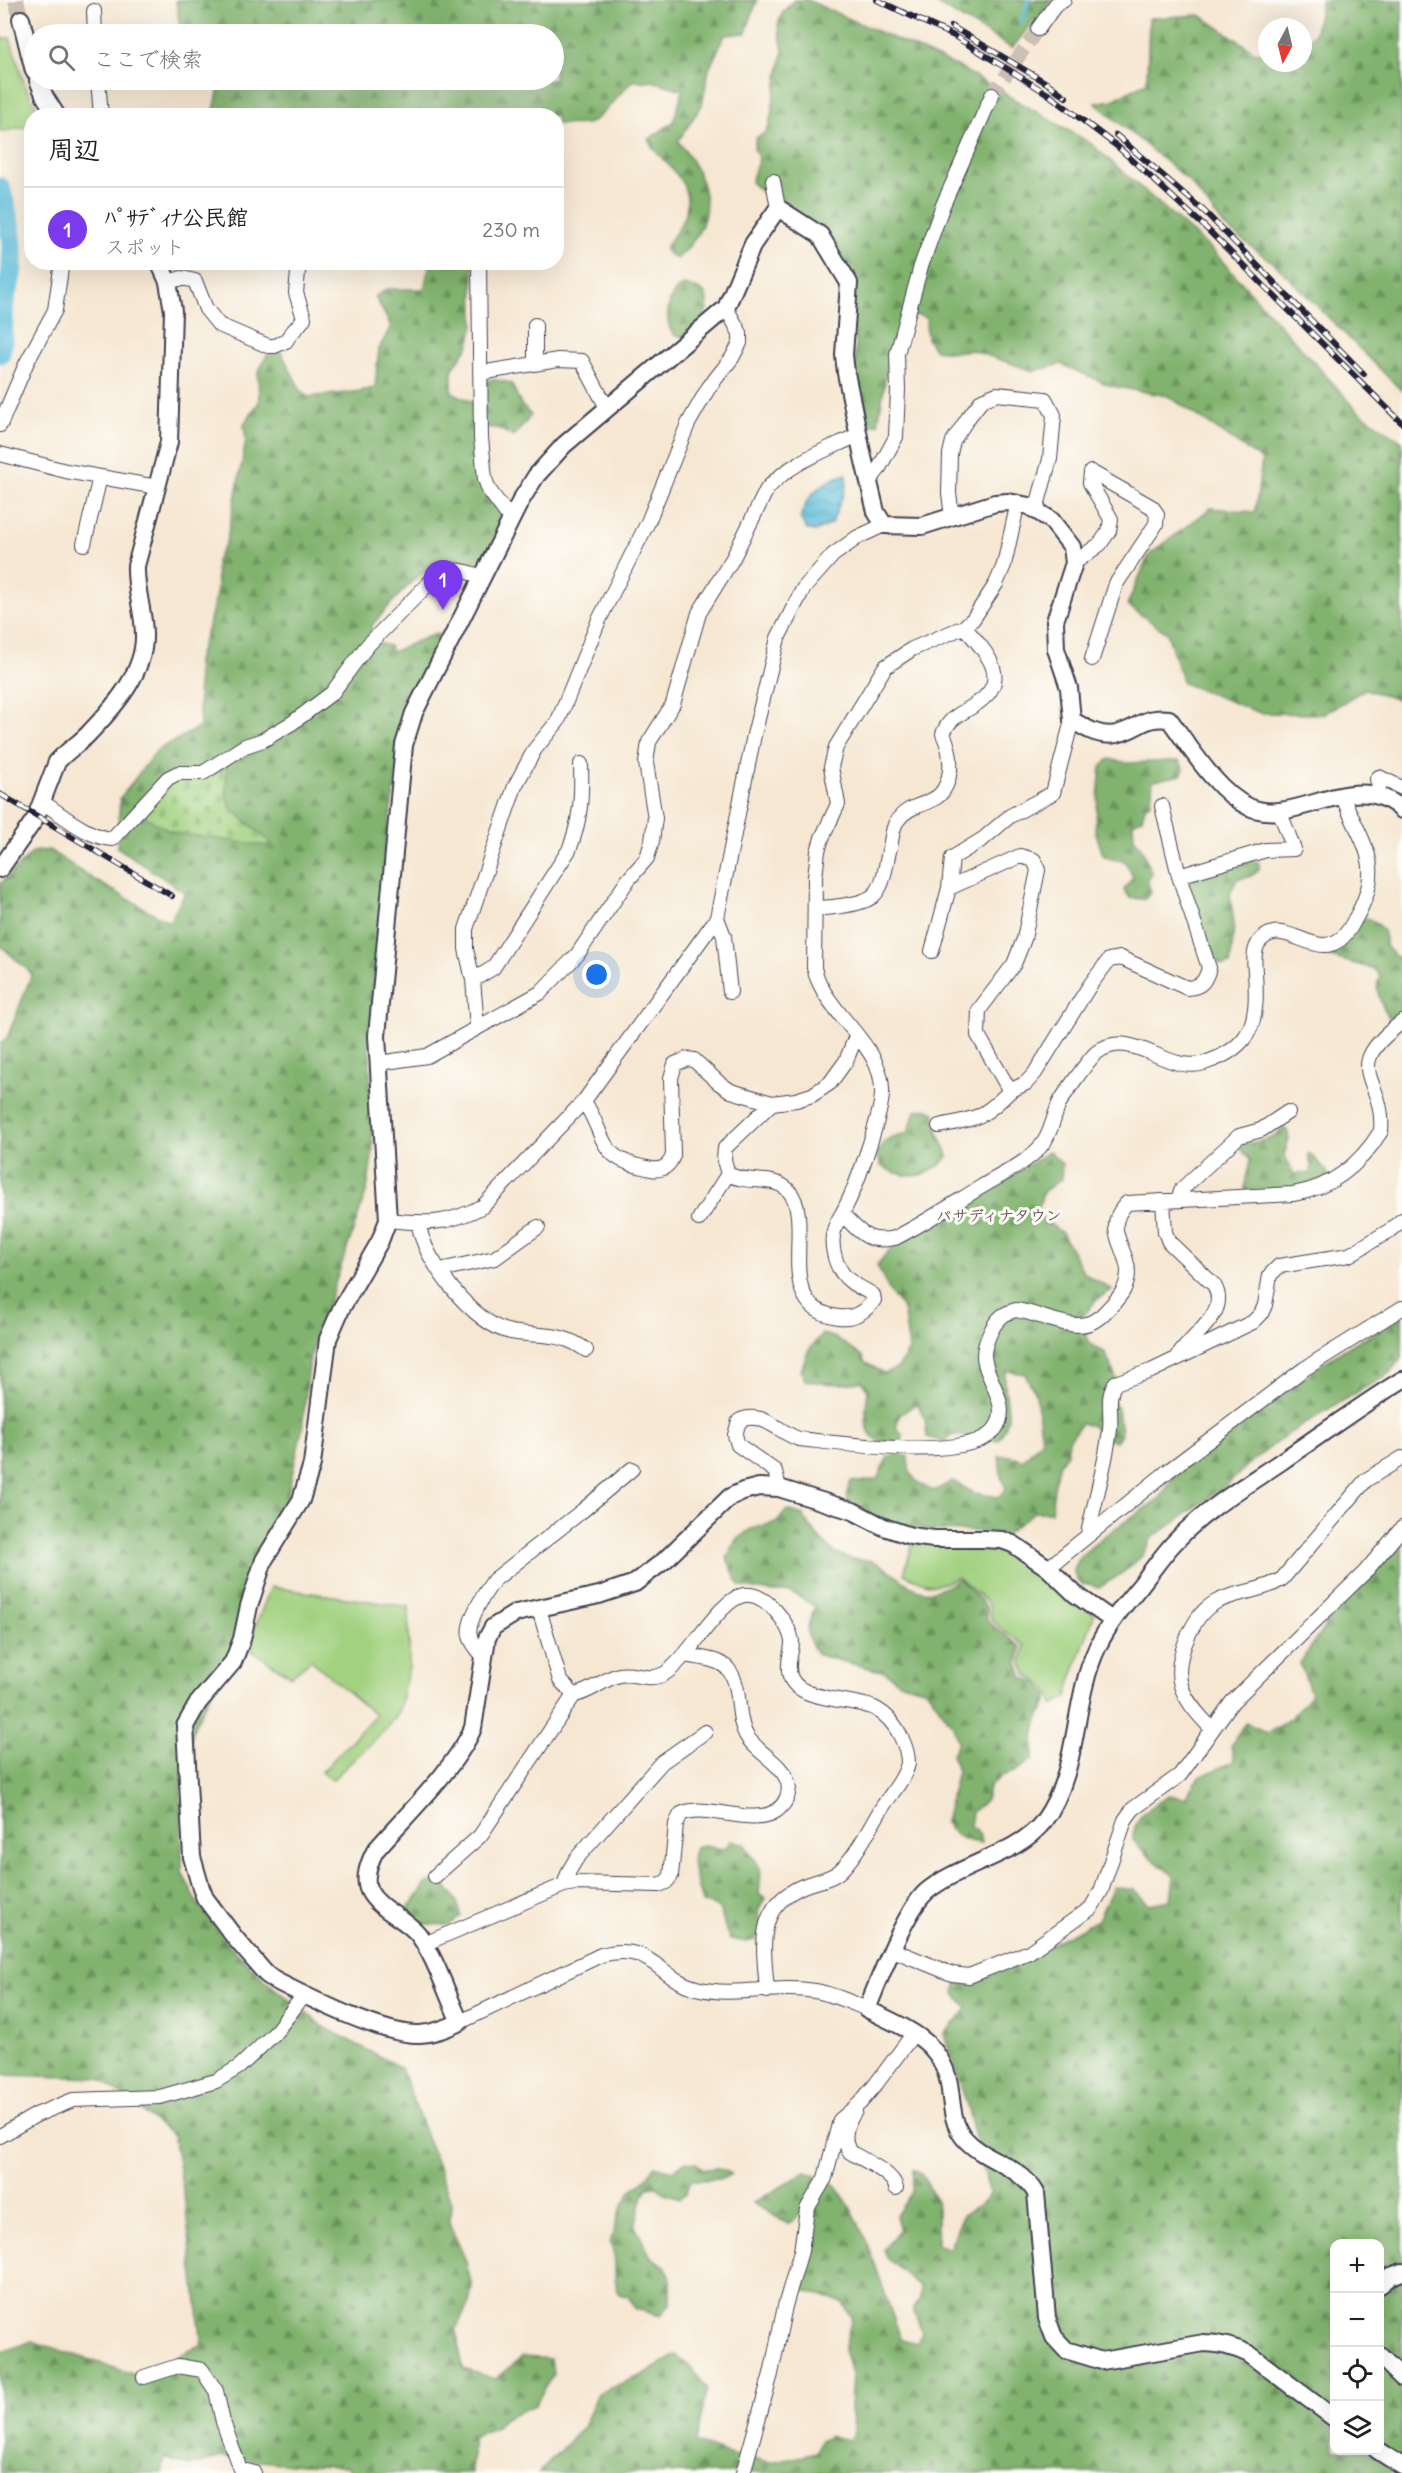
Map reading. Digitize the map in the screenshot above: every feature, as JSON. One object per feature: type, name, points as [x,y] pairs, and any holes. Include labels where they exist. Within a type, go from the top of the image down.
[{"type":"street","points":[[1038,29],[1056,4],[1064,0]]},
{"type":"street","points":[[94,10],[95,24]]},
{"type":"street","points":[[21,19],[24,31]]},
{"type":"street","points":[[42,90],[52,108]]},
{"type":"street","points":[[99,90],[100,108]]},
{"type":"street","points":[[869,481],[878,470],[896,436],[897,354],[921,266],[943,205],[971,147],[992,95]]},
{"type":"street","points":[[773,181],[778,208],[753,244],[726,308],[607,408],[549,460],[536,476],[511,520],[414,713],[404,745],[380,982],[377,1036],[388,1220],[380,1241],[341,1309],[328,1339],[312,1464],[301,1500],[264,1560],[249,1606],[242,1640],[233,1662],[198,1702],[185,1726],[192,1857],[205,1898],[266,1974],[304,1995],[400,2033],[435,2032],[615,1951],[626,1951],[648,1958],[678,1981],[693,1988],[712,1992],[814,1991],[867,2009],[914,2033],[933,2046],[949,2077],[953,2110],[960,2133],[973,2147],[1024,2176],[1036,2193],[1047,2318],[1054,2337],[1066,2350],[1102,2361],[1204,2343],[1217,2343],[1249,2354],[1330,2414]]},
{"type":"street","points":[[778,208],[820,235],[849,283],[844,355],[858,435],[876,512],[884,525]]},
{"type":"street","points":[[0,425],[26,364],[55,310],[62,270]]},
{"type":"street","points":[[0,869],[35,819],[57,762],[63,754],[91,732],[126,689],[136,669],[144,638],[136,566],[169,442],[173,330],[168,282],[163,270]]},
{"type":"street","points":[[168,282],[182,278],[195,282],[206,309],[219,325],[260,343],[275,346],[286,340],[290,332],[304,318],[296,293],[298,270]]},
{"type":"street","points":[[479,270],[481,438],[486,485],[511,520]]},
{"type":"street","points":[[477,1027],[473,980],[468,966],[466,929],[515,786],[535,749],[558,721],[599,620],[648,522],[688,424],[709,387],[732,358],[740,343],[740,333],[726,308]]},
{"type":"street","points":[[535,325],[535,364]]},
{"type":"street","points":[[480,373],[558,360],[582,361],[607,408]]},
{"type":"street","points":[[952,517],[949,472],[953,441],[982,400],[997,394],[1045,399],[1054,415],[1050,459],[1036,510]]},
{"type":"street","points":[[379,1063],[427,1056],[540,993],[577,955],[628,880],[647,858],[655,818],[646,763],[649,742],[673,704],[699,613],[734,558],[767,489],[784,472],[858,435]]},
{"type":"street","points":[[0,454],[26,462],[157,487]]},
{"type":"street","points":[[1074,563],[1100,544],[1109,531],[1111,519],[1090,483],[1091,472],[1152,507],[1157,514],[1156,524],[1116,584],[1092,659]]},
{"type":"street","points":[[84,544],[100,477]]},
{"type":"street","points":[[772,1103],[725,1148],[724,1161],[729,1173],[744,1181],[775,1183],[790,1191],[797,1208],[800,1280],[804,1294],[820,1311],[832,1316],[850,1317],[860,1313],[874,1300],[873,1295],[851,1282],[839,1267],[832,1242],[833,1231],[851,1195],[882,1103],[882,1081],[872,1056],[831,1005],[817,981],[814,949],[815,877],[818,851],[822,837],[838,804],[831,767],[836,747],[885,667],[912,649],[964,627],[984,603],[1004,566],[1018,502]]},
{"type":"street","points":[[388,1220],[418,1224],[448,1221],[466,1216],[483,1206],[584,1101],[717,918],[754,735],[778,638],[803,589],[833,555],[858,537],[884,525],[922,526],[995,503],[1018,502],[1051,520],[1072,547],[1074,563],[1055,621],[1056,649],[1069,688],[1072,720],[1053,793],[1010,816],[982,839],[952,858],[949,888],[932,951]]},
{"type":"street","points":[[42,802],[98,836],[112,839],[168,778],[178,773],[203,773],[211,770],[245,746],[263,740],[292,723],[332,693],[367,646],[435,577],[449,570],[465,571],[482,577]]},
{"type":"street","points":[[816,908],[829,908],[867,900],[874,895],[880,886],[895,824],[903,813],[941,795],[948,782],[950,762],[948,744],[944,734],[947,724],[952,718],[983,699],[993,688],[994,678],[989,655],[964,627]]},
{"type":"street","points":[[1072,720],[1090,732],[1119,734],[1155,717],[1169,719],[1232,797],[1256,809],[1279,810],[1342,795],[1377,796],[1391,801],[1402,810]]},
{"type":"street","points":[[473,980],[493,968],[569,850],[577,830],[581,809],[582,764]]},
{"type":"street","points":[[1377,796],[1379,777],[1402,788]]},
{"type":"street","points":[[842,1214],[866,1238],[887,1240],[895,1238],[1005,1173],[1029,1157],[1044,1142],[1060,1102],[1096,1053],[1113,1046],[1133,1045],[1188,1067],[1205,1063],[1233,1048],[1250,1032],[1257,1006],[1254,957],[1260,942],[1274,932],[1284,933],[1315,944],[1324,945],[1336,942],[1349,930],[1364,904],[1370,889],[1372,874],[1369,856],[1342,795]]},
{"type":"street","points":[[939,1126],[978,1118],[994,1107],[1010,1091],[1026,1083],[1035,1073],[1090,985],[1109,960],[1121,957],[1187,988],[1198,987],[1206,980],[1209,968],[1179,876],[1162,806]]},
{"type":"street","points":[[1179,876],[1266,850],[1294,849],[1279,810]]},
{"type":"street","points":[[949,888],[1020,856],[1034,860],[1038,870],[1024,939],[1014,964],[979,1010],[978,1035],[1010,1091]]},
{"type":"street","points":[[717,918],[724,936],[730,992]]},
{"type":"street","points":[[779,1488],[775,1471],[738,1445],[735,1435],[740,1421],[754,1417],[789,1437],[799,1439],[882,1447],[943,1448],[984,1438],[996,1428],[1000,1418],[998,1396],[984,1356],[985,1344],[998,1319],[1016,1310],[1072,1324],[1090,1324],[1103,1315],[1125,1288],[1128,1266],[1116,1235],[1116,1216],[1127,1203],[1293,1194],[1314,1191],[1345,1173],[1381,1131],[1380,1111],[1368,1071],[1368,1063],[1376,1047],[1402,1022]]},
{"type":"street","points":[[584,1101],[610,1154],[625,1163],[656,1170],[668,1164],[673,1155],[672,1078],[675,1064],[682,1060],[694,1060],[731,1091],[772,1103],[796,1100],[812,1095],[830,1083],[846,1061],[856,1036]]},
{"type":"street","points":[[1178,1199],[1182,1190],[1239,1137],[1261,1130],[1288,1112]]},
{"type":"street","points":[[699,1219],[729,1173]]},
{"type":"street","points":[[1163,1201],[1168,1242],[1214,1285],[1218,1292],[1219,1302],[1212,1317],[1183,1347],[1177,1358]]},
{"type":"street","points":[[1088,1534],[1110,1428],[1111,1389],[1115,1383],[1121,1379],[1150,1371],[1253,1322],[1261,1314],[1265,1305],[1270,1275],[1279,1266],[1349,1255],[1389,1232],[1402,1220]]},
{"type":"street","points":[[418,1224],[424,1246],[476,1315],[491,1326],[510,1332],[562,1337],[586,1350]]},
{"type":"street","points":[[440,1270],[495,1258],[538,1227]]},
{"type":"street","points":[[1048,1568],[1168,1471],[1304,1369],[1402,1308]]},
{"type":"street","points":[[867,2009],[910,1913],[926,1892],[946,1878],[1018,1841],[1040,1825],[1054,1806],[1071,1758],[1091,1663],[1112,1620],[1174,1543],[1201,1518],[1402,1380]]},
{"type":"street","points":[[1211,1728],[1186,1699],[1178,1675],[1182,1650],[1198,1618],[1219,1601],[1263,1588],[1282,1579],[1366,1480],[1402,1458]]},
{"type":"street","points":[[483,1656],[473,1644],[469,1631],[485,1592],[494,1580],[582,1511],[632,1468]]},
{"type":"street","points":[[460,2022],[424,1944],[411,1927],[377,1902],[369,1891],[368,1865],[375,1851],[452,1762],[467,1741],[472,1728],[487,1638],[493,1627],[516,1613],[599,1595],[635,1583],[665,1560],[730,1497],[759,1487],[779,1488],[853,1511],[884,1527],[911,1536],[934,1539],[1002,1540],[1025,1551],[1048,1568],[1075,1594],[1112,1620]]},
{"type":"street","points":[[893,1950],[952,1974],[969,1976],[1029,1952],[1091,1908],[1096,1901],[1129,1815],[1142,1802],[1158,1793],[1180,1775],[1211,1728],[1232,1702],[1365,1572],[1402,1528]]},
{"type":"street","points":[[435,1876],[480,1836],[574,1695],[622,1674],[657,1677],[665,1673],[685,1655],[736,1598],[754,1595],[770,1604],[790,1636],[792,1644],[789,1670],[793,1683],[804,1692],[871,1706],[881,1712],[899,1731],[908,1754],[908,1765],[903,1775],[841,1870],[835,1875],[799,1888],[770,1912],[764,1936],[767,1991]]},
{"type":"street","points":[[539,1609],[561,1680],[574,1695]]},
{"type":"street","points":[[424,1944],[564,1885],[575,1883],[659,1885],[671,1876],[676,1824],[681,1814],[697,1811],[768,1814],[776,1812],[783,1805],[788,1796],[788,1783],[783,1773],[746,1735],[741,1722],[734,1678],[730,1671],[719,1662],[685,1655]]},
{"type":"street","points":[[564,1885],[568,1871],[576,1859],[662,1762],[705,1732]]},
{"type":"street","points":[[0,2136],[36,2115],[73,2100],[160,2097],[216,2081],[239,2067],[274,2034],[304,1995]]},
{"type":"street","points":[[896,2188],[896,2184],[889,2175],[850,2151],[846,2146],[845,2138],[848,2124],[860,2103],[914,2033]]},
{"type":"street","points":[[743,2473],[771,2374],[784,2306],[801,2251],[807,2209],[825,2178],[840,2120],[860,2103]]},
{"type":"street","points":[[1384,2282],[1402,2272]]},
{"type":"street","points":[[1384,2360],[1402,2378]]},
{"type":"street","points":[[144,2377],[178,2367],[202,2370],[216,2391],[223,2422],[240,2469],[255,2473]]},
{"type":"street","points":[[1384,2455],[1402,2466]]},
{"type":"green space","points":[[176,0],[757,0],[746,33],[725,35],[709,69],[702,105],[678,141],[697,171],[706,201],[705,215],[700,230],[677,259],[666,252],[665,248],[684,218],[687,199],[685,190],[669,165],[648,140],[673,122],[683,90],[652,81],[632,81],[610,106],[586,124],[564,124],[564,108],[215,108],[218,90],[564,90],[564,24],[180,24]]},
{"type":"green space","points":[[794,0],[807,0],[958,67],[1089,142],[1213,251],[1358,411],[1402,442],[1402,701],[1365,689],[1324,714],[1260,713],[1183,683],[1167,633],[1127,605],[1149,555],[1211,508],[1255,512],[1262,460],[1168,396],[1111,386],[1061,364],[1033,371],[971,350],[953,352],[935,350],[927,339],[926,318],[918,315],[902,319],[889,358],[878,424],[864,426],[853,381],[856,344],[852,312],[852,283],[786,207],[782,198],[768,188],[762,192],[751,182],[759,158],[754,149],[756,138],[765,133],[769,125],[783,51],[778,24],[783,12]]},
{"type":"green space","points":[[930,0],[1052,0],[1012,48]]},
{"type":"green space","points":[[1322,0],[1402,0],[1402,391],[1276,265],[1225,227],[1189,181],[1095,103],[1113,100],[1147,82],[1149,18],[1200,15],[1258,53],[1258,72],[1312,72],[1312,37]]},
{"type":"green space","points":[[10,38],[24,83],[24,90],[27,90],[37,108],[24,108],[24,127],[0,132],[0,39]]},
{"type":"green space","points":[[428,270],[473,270],[474,325],[469,345],[452,370],[452,392],[476,404],[485,383],[491,379],[511,383],[522,406],[531,415],[514,437],[497,428],[485,427],[481,477],[507,519],[483,564],[448,561],[429,568],[411,582],[372,625],[371,634],[378,643],[389,646],[392,652],[438,633],[441,642],[403,732],[385,849],[385,901],[369,1035],[373,1151],[367,1190],[310,1357],[302,1430],[288,1493],[257,1567],[232,1652],[194,1726],[181,1789],[182,1872],[198,1904],[225,1941],[267,1982],[324,2027],[401,2068],[451,2202],[450,2225],[466,2261],[472,2288],[469,2303],[456,2329],[463,2369],[495,2379],[522,2357],[551,2359],[553,2374],[535,2405],[505,2418],[496,2427],[472,2437],[472,2473],[352,2473],[347,2466],[301,2465],[222,2457],[189,2466],[165,2458],[162,2473],[0,2473],[0,2353],[32,2341],[139,2376],[202,2344],[184,2195],[173,2136],[100,2078],[0,2075],[0,1044],[7,1038],[32,974],[0,945],[0,884],[33,852],[49,850],[96,881],[169,922],[185,893],[117,847],[120,798],[157,750],[200,727],[197,661],[210,621],[217,589],[216,561],[226,543],[236,494],[246,441],[244,424],[259,402],[258,373],[267,355],[281,352],[301,391],[308,397],[375,387],[379,349],[391,326],[375,297],[386,289],[424,289]]},
{"type":"green space","points":[[684,285],[698,289],[705,294],[707,308],[703,319],[683,337],[674,335],[671,329],[668,307],[678,288]]},
{"type":"green space","points":[[1109,759],[1128,763],[1179,761],[1184,769],[1181,775],[1153,781],[1151,802],[1145,807],[1142,818],[1133,823],[1134,839],[1141,847],[1152,874],[1147,880],[1151,892],[1145,899],[1130,898],[1124,890],[1133,877],[1125,861],[1103,855],[1095,830],[1101,767]]},
{"type":"green space","points":[[227,766],[226,795],[231,808],[269,841],[267,846],[176,833],[144,816],[160,794],[175,780],[208,776]]},
{"type":"green space","points":[[1250,859],[1259,863],[1259,870],[1251,876],[1237,879],[1230,894],[1234,924],[1231,959],[1230,964],[1222,965],[1214,960],[1198,912],[1186,887],[1189,878]]},
{"type":"green space","points":[[1367,918],[1382,929],[1385,946],[1396,957],[1402,957],[1402,1014],[1398,1017],[1388,1017],[1378,992],[1380,976],[1374,969],[1327,956],[1327,952],[1358,922]]},
{"type":"green space","points":[[926,1109],[935,1113],[937,1131],[948,1157],[932,1170],[917,1176],[900,1174],[881,1166],[877,1155],[885,1141],[908,1133],[915,1111]]},
{"type":"green space","points":[[1282,1129],[1287,1130],[1289,1139],[1284,1155],[1294,1174],[1311,1173],[1309,1153],[1327,1171],[1329,1180],[1312,1188],[1245,1190],[1250,1160],[1239,1147],[1272,1137]]},
{"type":"green space","points":[[1049,1151],[1062,1164],[1061,1179],[1043,1192],[1037,1214],[1062,1233],[1084,1273],[1112,1290],[1096,1300],[1082,1318],[1088,1339],[1094,1347],[1105,1352],[1119,1386],[1113,1399],[1118,1409],[1121,1435],[1116,1441],[1103,1439],[1091,1425],[1081,1424],[1069,1440],[1067,1454],[1060,1463],[1055,1480],[1051,1512],[1034,1512],[1006,1534],[908,1528],[886,1521],[848,1501],[847,1492],[851,1481],[877,1479],[888,1457],[898,1453],[908,1457],[908,1464],[915,1479],[934,1491],[953,1481],[974,1493],[998,1497],[1006,1489],[1001,1476],[999,1456],[1011,1456],[1023,1460],[1042,1440],[1036,1395],[1025,1374],[1006,1371],[1005,1390],[1008,1414],[1004,1430],[998,1440],[953,1435],[944,1442],[927,1437],[925,1419],[917,1403],[900,1415],[896,1427],[903,1435],[902,1443],[883,1442],[869,1431],[866,1418],[868,1391],[862,1381],[834,1384],[805,1380],[801,1371],[808,1351],[822,1334],[836,1338],[863,1357],[864,1362],[884,1373],[898,1368],[909,1350],[904,1314],[902,1306],[891,1294],[877,1265],[889,1250],[904,1239],[937,1226],[965,1202],[994,1189]]},
{"type":"green space","points":[[1402,1316],[1402,1357],[1388,1375],[1285,1436],[1250,1463],[1227,1485],[1151,1539],[1142,1556],[1124,1572],[1099,1588],[1089,1584],[1083,1585],[1077,1580],[1073,1570],[1081,1556],[1104,1536],[1161,1497],[1176,1473],[1189,1460],[1277,1399],[1320,1365]]},
{"type":"green space","points":[[787,1510],[803,1515],[817,1535],[834,1551],[849,1558],[872,1561],[921,1591],[944,1588],[959,1579],[987,1607],[987,1621],[1021,1647],[1018,1663],[1023,1678],[1039,1684],[1048,1696],[1036,1728],[1033,1759],[1014,1772],[1001,1776],[989,1787],[986,1800],[972,1812],[970,1826],[979,1833],[981,1843],[960,1837],[945,1822],[957,1771],[952,1754],[958,1742],[953,1726],[927,1690],[899,1682],[885,1672],[818,1655],[808,1636],[815,1606],[790,1592],[771,1592],[739,1586],[727,1558],[736,1540],[751,1529],[777,1522]]},
{"type":"green space","points":[[1402,1537],[1402,2473],[538,2473],[583,2427],[598,2393],[645,2374],[676,2355],[690,2367],[707,2388],[696,2443],[732,2455],[770,2462],[817,2452],[820,2441],[830,2436],[849,2440],[854,2432],[850,2410],[852,2374],[844,2350],[852,2317],[842,2302],[801,2289],[797,2282],[813,2221],[800,2215],[788,2224],[753,2203],[806,2172],[835,2186],[857,2219],[866,2239],[902,2339],[917,2343],[922,2332],[913,2309],[920,2299],[920,2287],[887,2258],[884,2249],[900,2230],[896,2216],[912,2192],[913,2169],[920,2172],[937,2201],[937,2244],[949,2249],[963,2215],[990,2195],[967,2105],[944,2034],[967,2009],[955,1993],[957,1982],[976,1981],[1023,1963],[1043,1948],[1098,1920],[1113,1887],[1134,1890],[1149,1904],[1171,1900],[1174,1876],[1146,1854],[1133,1840],[1139,1818],[1149,1808],[1169,1795],[1185,1798],[1198,1778],[1234,1761],[1231,1745],[1246,1723],[1268,1733],[1292,1717],[1311,1694],[1300,1663],[1338,1607]]},
{"type":"green space","points":[[913,1542],[1002,1546],[1037,1569],[1094,1613],[1067,1697],[1053,1705],[1044,1687],[1027,1675],[1021,1662],[1025,1646],[991,1620],[990,1605],[958,1577],[937,1585],[919,1581],[904,1574]]},
{"type":"green space","points":[[271,1587],[409,1607],[409,1667],[398,1713],[384,1731],[332,1780],[322,1772],[375,1715],[311,1660],[291,1676],[252,1651],[249,1642]]},
{"type":"green space","points":[[731,1840],[745,1844],[761,1872],[759,1894],[765,1899],[758,1915],[761,1919],[760,1932],[756,1939],[747,1942],[730,1939],[720,1911],[711,1904],[702,1903],[693,1868],[695,1848],[704,1846],[725,1849]]},
{"type":"green space","points":[[436,1881],[449,1890],[460,1911],[461,1916],[449,1925],[422,1923],[412,1918],[409,1913],[408,1906],[413,1903],[427,1883]]},
{"type":"green space","points":[[686,2161],[696,2163],[704,2169],[718,2168],[731,2174],[722,2179],[691,2180],[686,2193],[680,2198],[665,2193],[657,2186],[647,2187],[635,2226],[651,2257],[665,2266],[670,2275],[670,2304],[661,2316],[636,2309],[628,2296],[620,2294],[610,2243],[621,2208],[633,2188],[643,2182],[655,2166],[672,2171]]},
{"type":"water","points":[[846,474],[847,485],[832,523],[817,531],[807,530],[800,518],[811,495],[829,481]]},
{"type":"waterway","points":[[1021,23],[1029,0]]},
{"type":"waterway","points":[[0,188],[12,242],[12,264],[4,302],[0,353]]},
{"type":"tunnel","points":[[16,0],[21,19]]},
{"type":"tunnel","points":[[992,95],[1038,29]]},
{"type":"railway","points":[[877,0],[954,36],[1048,94],[1118,147],[1204,226],[1402,423]]},
{"type":"railway","points":[[951,26],[1050,85],[1066,97]]},
{"type":"railway","points":[[1116,135],[1204,211],[1364,374]]},
{"type":"railway","points":[[0,794],[172,896]]},
{"type":"place","name":"ﾊﾟｻﾃﾞｨﾅ公民館","points":[[443,610]]},
{"type":"district","name":"パサディナタウン","points":[[999,1215]]}]
